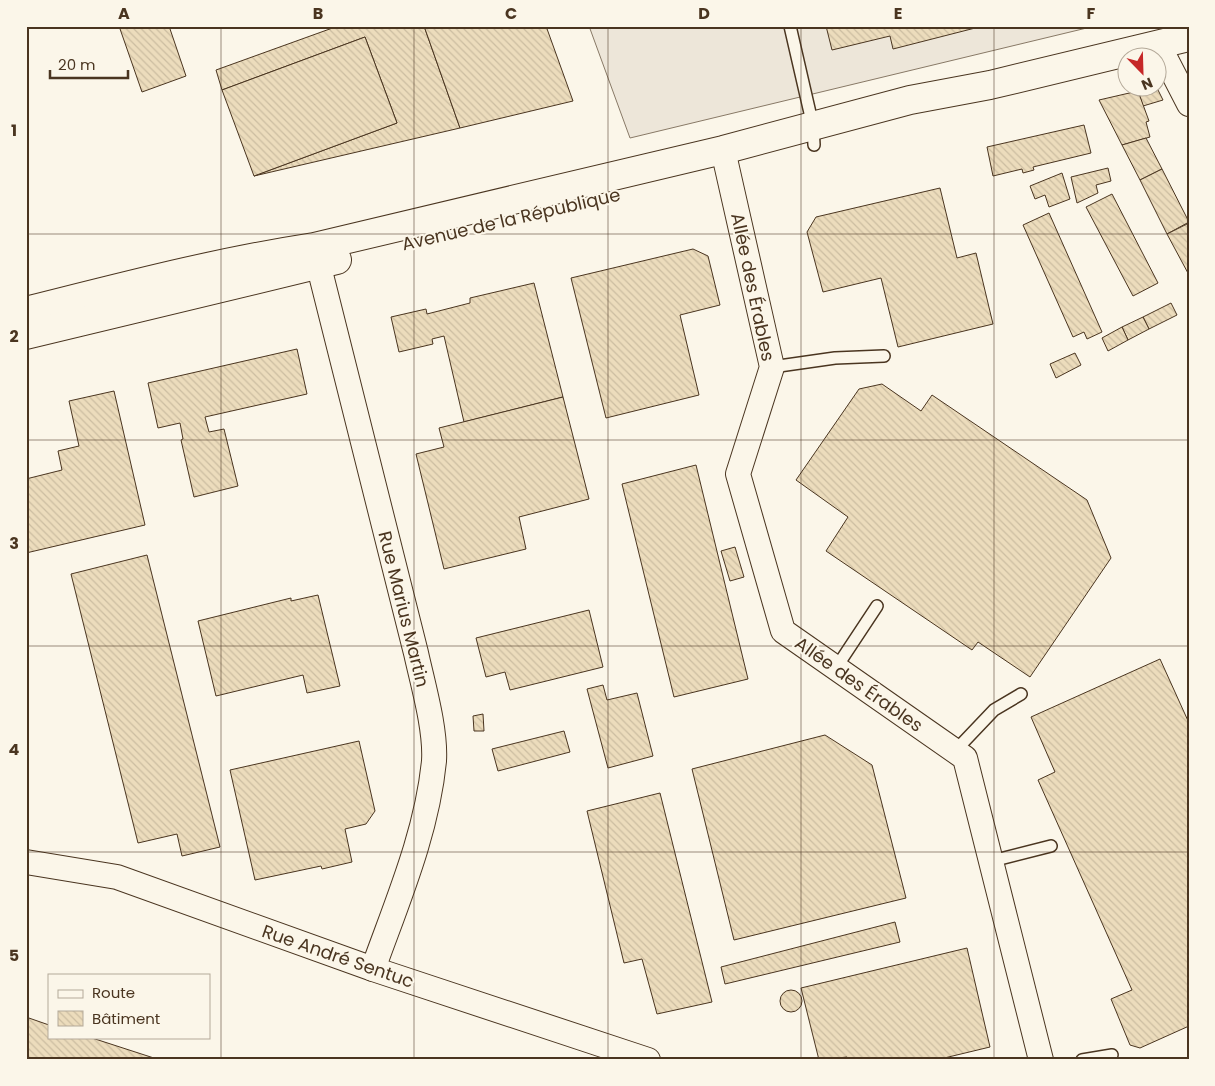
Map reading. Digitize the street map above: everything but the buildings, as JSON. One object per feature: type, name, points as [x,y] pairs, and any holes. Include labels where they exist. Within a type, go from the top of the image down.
[{"type":"main road","name":"Avenue de la République","points":[[26,335],[316,256],[813,136],[910,100],[990,85],[1189,37]]},
{"type":"main road","name":"Avenue de la République","points":[[26,311],[196,268],[250,257],[316,256]]},
{"type":"street","points":[[1158,44],[1189,104]]},
{"type":"street","name":"Allée des Érables","points":[[725,158],[772,367],[738,474],[783,631],[965,758],[1041,1060]]},
{"type":"street","name":"Rue Marius Martin","points":[[316,256],[416,653],[429,711],[434,760],[424,816],[373,969]]},
{"type":"street","name":"Rue André Sentuc","points":[[26,862],[117,877],[373,969],[648,1060]]},
{"type":"lane","points":[[790,26],[813,136]]},
{"type":"lane","points":[[772,367],[835,358],[884,356]]},
{"type":"lane","points":[[836,668],[876,606]]},
{"type":"lane","points":[[955,751],[994,710],[1021,694]]},
{"type":"lane","points":[[992,861],[1051,846]]},
{"type":"lane","points":[[1082,1060],[1112,1055]]},
{"type":"shaded area","points":[[589,26],[1095,26],[630,138]]}]
